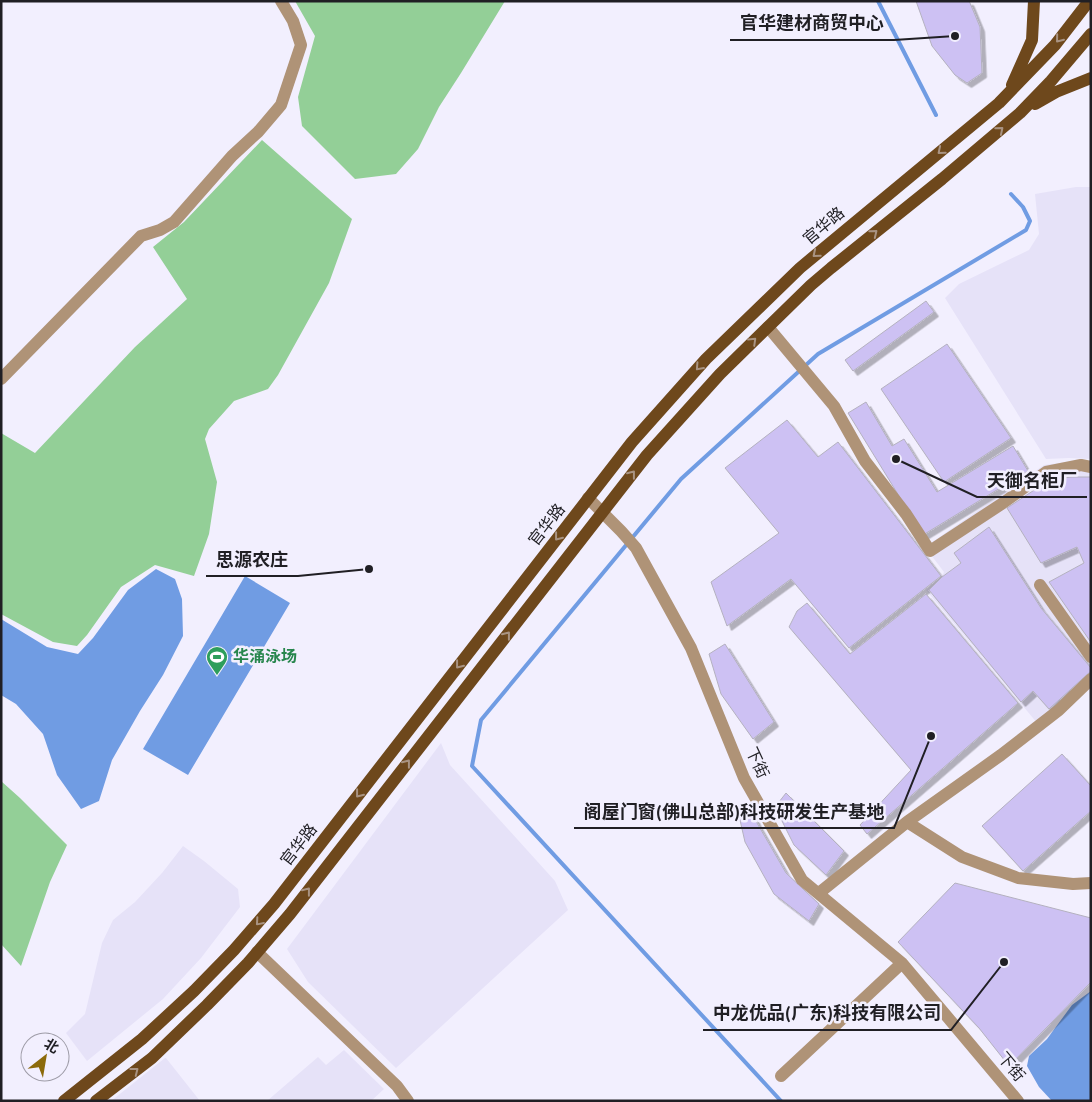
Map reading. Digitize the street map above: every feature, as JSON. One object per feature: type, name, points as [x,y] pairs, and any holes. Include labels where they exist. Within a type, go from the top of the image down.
[{"type":"main road","points":[[1008,93],[1032,40],[1034,1]]},
{"type":"main road","name":"官华路","points":[[64,1101],[142,1039],[194,991],[234,950],[274,904],[632,442],[706,359],[800,268],[999,103],[1055,45],[1088,4]]},
{"type":"main road","points":[[96,1101],[152,1058],[207,1005],[290,914],[602,513],[654,448],[720,374],[811,285],[1020,113],[1051,81],[1091,34]]},
{"type":"main road","points":[[1020,113],[1056,92],[1091,78]]},
{"type":"street","points":[[1,379],[140,236],[160,230],[174,222],[232,156],[258,132],[281,105],[301,45],[293,21],[281,1]]},
{"type":"street","points":[[768,327],[834,406],[865,461],[906,514],[930,551],[1046,472],[1081,465],[1091,467]]},
{"type":"street","name":"下街","points":[[588,498],[636,548],[692,648],[744,778],[802,880],[902,963],[1018,1101]]},
{"type":"street","points":[[1040,585],[1091,657]]},
{"type":"street","points":[[818,893],[907,822],[1002,755],[1059,710],[1091,679]]},
{"type":"street","points":[[907,822],[962,857],[1018,878],[1073,884],[1091,883]]},
{"type":"street","points":[[257,952],[397,1086],[408,1101]]},
{"type":"street","points":[[782,1076],[902,963]]},
{"type":"shaded area","points":[[1076,187],[1091,187],[1091,459],[1046,459],[945,298],[959,284],[1029,250],[1039,234],[1035,194]]},
{"type":"shaded area","points":[[1067,462],[1091,463],[1091,675],[1038,724],[926,590],[944,572],[925,547],[1044,465]]},
{"type":"shaded area","points":[[441,743],[450,765],[555,881],[568,910],[396,1068],[308,982],[287,949]]},
{"type":"shaded area","points":[[183,846],[238,889],[240,907],[201,958],[163,999],[87,1061],[70,1038],[70,1032],[67,1032],[85,1014],[102,943],[113,920],[135,902],[162,873]]},
{"type":"shaded area","points":[[344,1050],[384,1089],[371,1101],[267,1101],[318,1057],[326,1065]]},
{"type":"shaded area","points":[[165,1058],[200,1101],[111,1101]]},
{"type":"green space","points":[[295,1],[505,1],[439,107],[418,149],[396,174],[355,179],[302,126],[298,97],[315,36]]},
{"type":"green space","points":[[262,140],[352,219],[329,283],[278,375],[268,389],[234,401],[209,429],[205,439],[217,482],[209,534],[194,576],[155,565],[121,587],[77,646],[53,642],[1,614],[1,433],[35,453],[135,347],[187,299],[153,247],[184,222]]},
{"type":"green space","points":[[1,781],[67,845],[50,882],[21,966],[1,944]]},
{"type":"water","points":[[156,569],[175,579],[182,599],[183,636],[163,675],[112,760],[99,801],[81,809],[57,775],[43,734],[16,704],[1,695],[1,619],[47,647],[78,654],[93,638],[128,590]]},
{"type":"water","name":"华涌泳场","points":[[245,576],[290,603],[188,775],[143,749]]},
{"type":"water","points":[[1091,991],[1091,1101],[1052,1101],[1039,1087],[1027,1066],[1029,1056],[1047,1039],[1072,1005]]},
{"type":"building","points":[[916,1],[969,1],[980,27],[982,73],[967,83],[955,75],[932,46]]},
{"type":"building","points":[[926,301],[934,312],[853,371],[845,360]]},
{"type":"building","points":[[947,344],[1011,438],[944,482],[881,389]]},
{"type":"building","points":[[866,402],[892,446],[904,439],[937,492],[1013,446],[1028,471],[923,535],[848,413]]},
{"type":"building","points":[[787,420],[818,457],[838,442],[941,576],[849,648],[791,579],[727,626],[711,582],[779,533],[725,468]]},
{"type":"building","points":[[1091,477],[1090,641],[1049,582],[1084,563],[1077,547],[1041,563],[1007,508],[1051,479]]},
{"type":"building","points":[[989,527],[1041,608],[1091,668],[1091,671],[1049,709],[1033,691],[1021,702],[929,590],[942,577],[961,563],[954,553]]},
{"type":"building","points":[[926,594],[1018,703],[867,834],[860,825],[911,770],[789,627],[797,611],[807,603],[850,654]]},
{"type":"building","points":[[725,644],[774,722],[753,739],[721,694],[709,654]]},
{"type":"building","points":[[1062,754],[1091,786],[1091,811],[1023,871],[982,826]]},
{"type":"building","points":[[786,793],[844,851],[826,875],[794,845],[775,807]]},
{"type":"building","points":[[748,803],[757,823],[786,873],[819,904],[809,921],[774,894],[745,842],[737,807]]},
{"type":"building","points":[[955,883],[1091,918],[1091,982],[1009,1066],[979,1028],[898,942]]},
{"type":"waterway","points":[[878,1],[936,115]]},
{"type":"waterway","points":[[781,1101],[472,766],[481,720],[681,479],[818,354],[1026,230],[1030,221],[1023,207],[1011,194]]},
{"type":"place","name":"官华建材商贸中心","points":[[955,36]]},
{"type":"place","name":"天御名柜厂","points":[[896,459]]},
{"type":"place","name":"思源农庄","points":[[369,569]]},
{"type":"place","name":"华涌泳场","points":[[217,676]]},
{"type":"place","name":"阁屋门窗(佛山总部)科技研发生产基地","points":[[931,736]]},
{"type":"place","name":"中龙优品(广东)科技有限公司","points":[[1004,962]]}]
